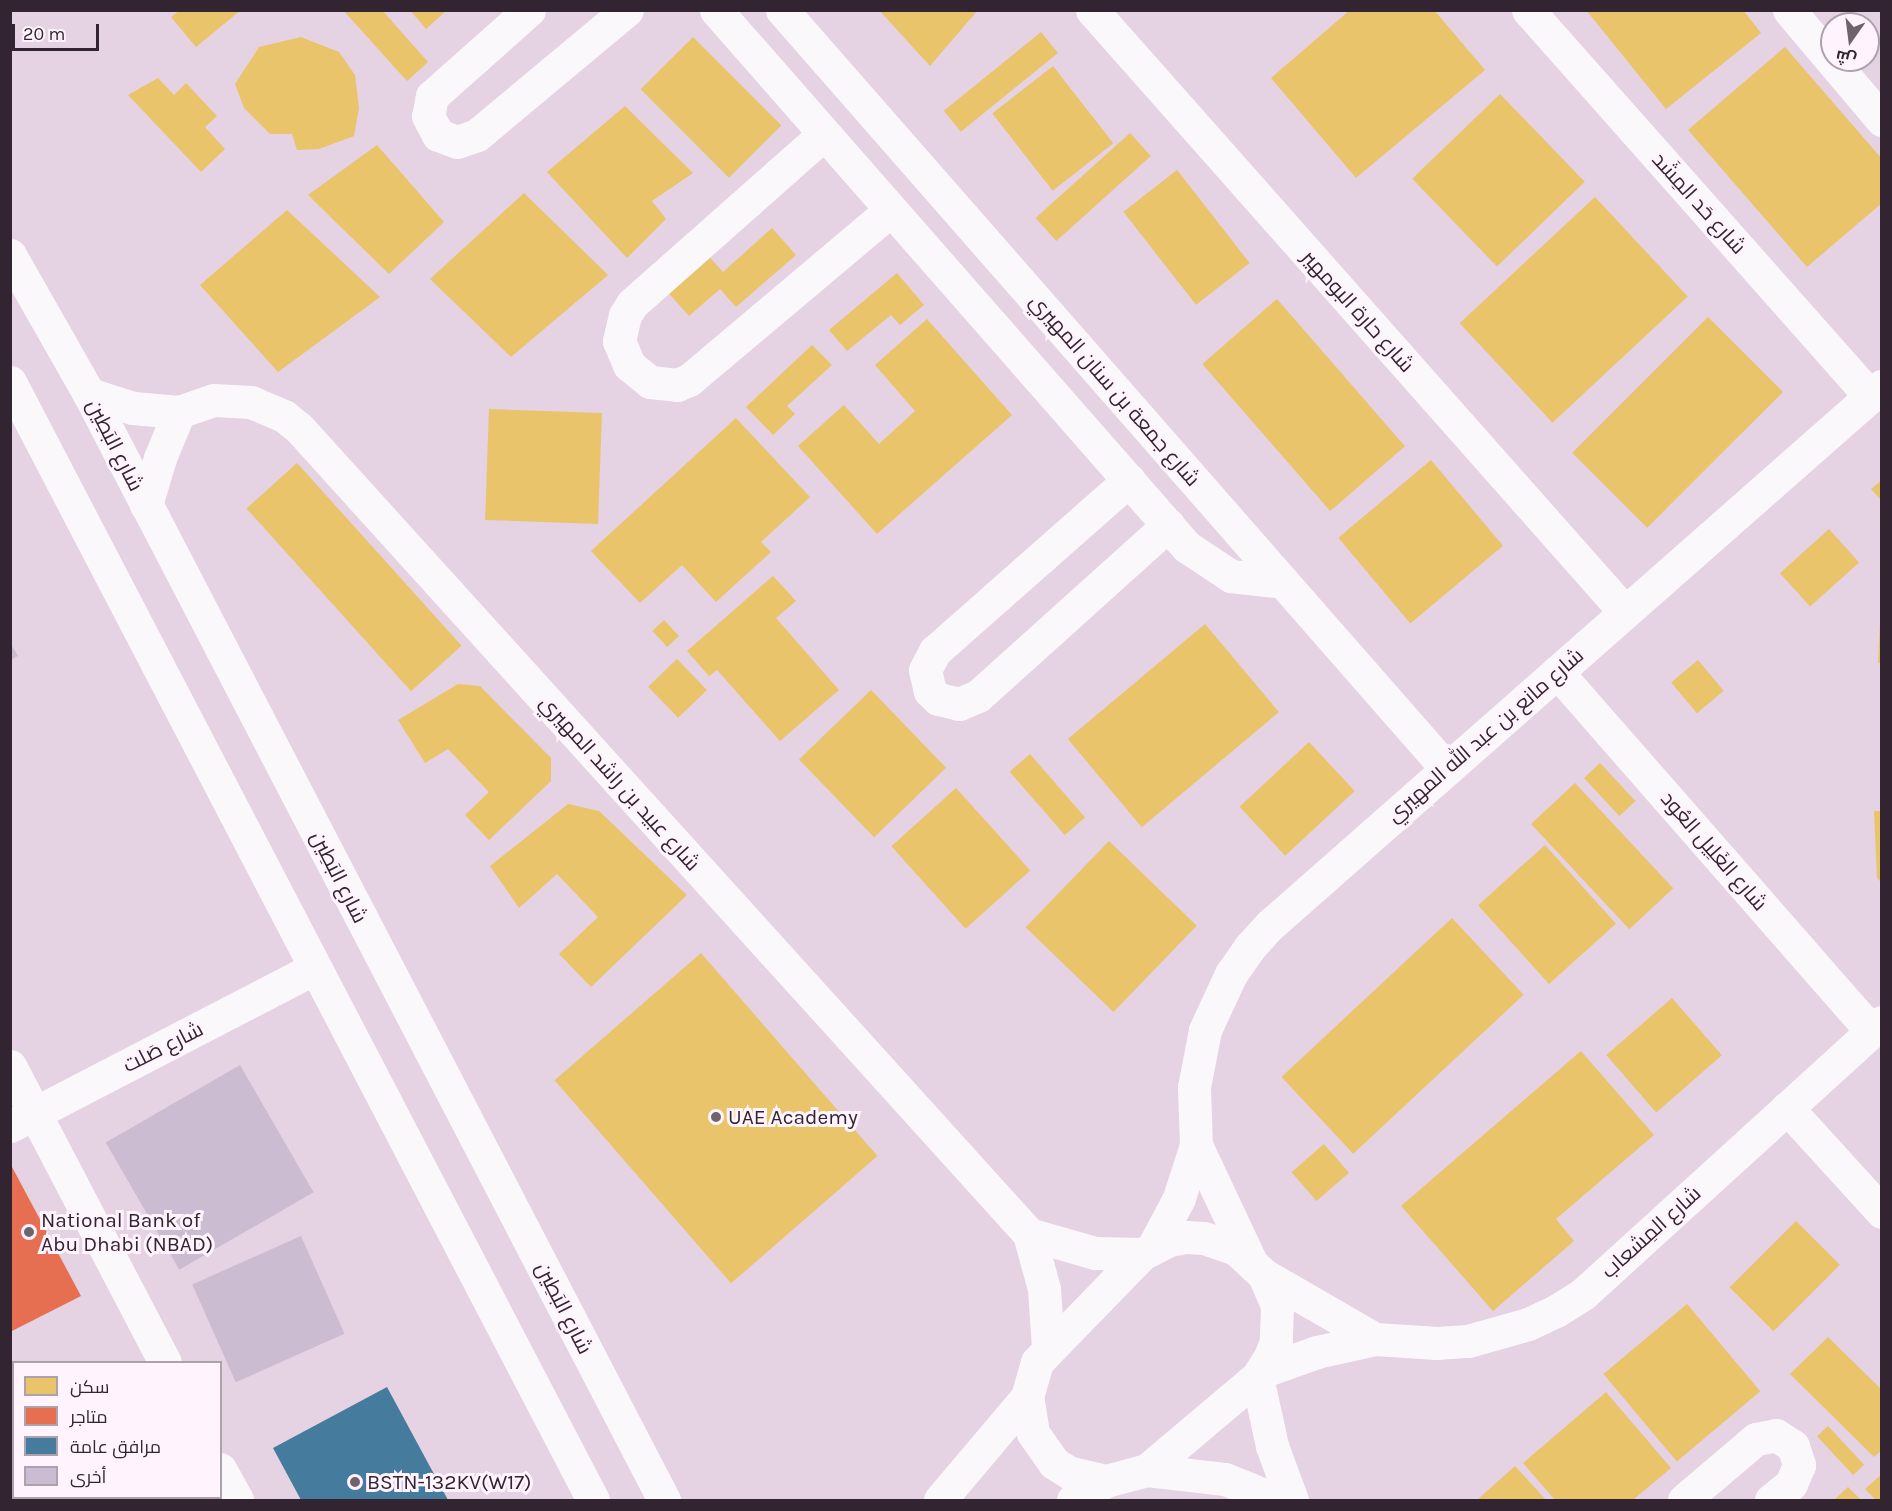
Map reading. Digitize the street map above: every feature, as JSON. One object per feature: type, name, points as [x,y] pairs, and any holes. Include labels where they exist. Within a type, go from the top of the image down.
[{"type":"street","points":[[529,10],[432,96],[428,116],[438,135],[457,142],[477,135],[627,10]]},
{"type":"street","points":[[716,10],[1168,525],[1215,568],[1248,581],[1283,582]]},
{"type":"street","name":"شارع جمعة بن سنان المهيري","points":[[782,10],[1447,769]]},
{"type":"street","name":"شارع حارة البومهير","points":[[1092,10],[1625,612]]},
{"type":"street","name":"شارع حَد المِشَد","points":[[1528,10],[1876,391]]},
{"type":"street","points":[[1789,10],[1881,120]]},
{"type":"street","points":[[824,134],[632,304],[625,315],[619,341],[629,365],[650,382],[677,385],[689,381],[891,210]]},
{"type":"street","name":"شارع البَطِين","points":[[10,255],[89,394],[664,1500]]},
{"type":"street","points":[[10,382],[593,1500]]},
{"type":"street","name":"شارع مانع بن عبد الله المهيري","points":[[1259,1375],[1276,1341],[1277,1306],[1196,1145],[1193,1106],[1198,1058],[1205,1030],[1231,974],[1270,925],[1876,391]]},
{"type":"street","name":"شارع عبيد بن راشد المهيري","points":[[89,394],[133,408],[179,412],[214,400],[242,400],[268,408],[298,428],[1029,1234],[1044,1289],[1048,1347]]},
{"type":"street","points":[[146,505],[160,458],[179,412]]},
{"type":"street","points":[[1129,480],[935,651],[925,670],[930,691],[938,699],[958,704],[978,696],[1168,525]]},
{"type":"street","name":"شارع الغَلِيل العُود","points":[[1557,672],[1876,1027]]},
{"type":"street","name":"شارع صَلت","points":[[23,1119],[315,968]]},
{"type":"street","name":"شارع المِشعاب","points":[[1259,1375],[1317,1352],[1375,1339],[1427,1343],[1468,1341],[1528,1324],[1556,1311],[1582,1294],[1876,1027]]},
{"type":"street","points":[[10,1066],[23,1119],[164,1361]]},
{"type":"street","points":[[1787,1108],[1881,1212]]},
{"type":"street","name":"شارع مانع بن عبد الله المهيري","points":[[1147,1250],[1179,1198],[1196,1145]]},
{"type":"street","points":[[1029,1234],[1095,1253],[1147,1250]]},
{"type":"street","name":"شارع المِشعاب","points":[[1147,1250],[1177,1239],[1204,1238],[1236,1249],[1257,1267],[1375,1339]]},
{"type":"street","points":[[1106,1481],[1079,1476],[1054,1463],[1032,1433],[1026,1397],[1033,1371],[1048,1347],[1147,1250]]},
{"type":"street","points":[[1147,1470],[1259,1375],[1272,1446],[1292,1500]]},
{"type":"street","points":[[940,1500],[1026,1397]]},
{"type":"street","points":[[1684,1500],[1756,1439],[1776,1435],[1793,1446],[1799,1465],[1791,1484],[1771,1500]]},
{"type":"street","points":[[1072,1500],[1106,1481],[1147,1470],[1224,1479],[1278,1500]]},
{"type":"street","points":[[222,1473],[237,1500]]},
{"type":"building: سكن","points":[[180,10],[241,10],[196,47],[171,17]]},
{"type":"building: سكن","points":[[343,10],[382,10],[428,62],[407,81]]},
{"type":"building: سكن","points":[[410,10],[447,10],[426,29]]},
{"type":"building: سكن","points":[[879,10],[978,10],[930,66]]},
{"type":"building: سكن","points":[[1350,10],[1434,10],[1485,70],[1356,178],[1271,78]]},
{"type":"building: سكن","points":[[1586,10],[1743,10],[1761,33],[1666,109]]},
{"type":"building: سكن","points":[[1041,32],[1058,53],[961,132],[944,111]]},
{"type":"building: سكن","points":[[301,37],[339,52],[355,75],[359,108],[354,136],[319,149],[297,150],[292,134],[270,134],[244,108],[235,84],[259,47]]},
{"type":"building: سكن","points":[[693,37],[781,125],[729,178],[641,89]]},
{"type":"building: سكن","points":[[1785,47],[1882,159],[1882,203],[1807,267],[1688,130]]},
{"type":"building: سكن","points":[[1053,66],[1113,143],[1053,191],[992,113]]},
{"type":"building: سكن","points":[[158,78],[174,95],[186,83],[217,116],[205,127],[225,149],[201,172],[128,95]]},
{"type":"building: سكن","points":[[1500,94],[1585,182],[1497,267],[1412,179]]},
{"type":"building: سكن","points":[[625,106],[693,173],[652,201],[666,219],[627,258],[547,172]]},
{"type":"building: سكن","points":[[1130,133],[1151,156],[1056,241],[1036,218]]},
{"type":"building: سكن","points":[[377,145],[444,222],[389,274],[308,195]]},
{"type":"building: سكن","points":[[1177,170],[1250,263],[1196,305],[1123,212]]},
{"type":"building: سكن","points":[[524,193],[608,275],[511,357],[430,279]]},
{"type":"building: سكن","points":[[1595,197],[1688,296],[1552,423],[1460,323]]},
{"type":"building: سكن","points":[[287,210],[380,297],[278,372],[200,285]]},
{"type":"building: سكن","points":[[772,228],[796,255],[736,307],[720,289],[689,316],[665,289],[706,253],[723,272]]},
{"type":"building: سكن","points":[[897,273],[924,305],[900,325],[891,315],[847,351],[829,330]]},
{"type":"building: سكن","points":[[1277,299],[1405,446],[1330,511],[1202,364]]},
{"type":"building: سكن","points":[[1708,317],[1783,392],[1647,528],[1572,453]]},
{"type":"building: سكن","points":[[927,319],[1012,415],[877,534],[798,446],[844,405],[879,444],[915,411],[875,365]]},
{"type":"building: سكن","points":[[812,345],[832,365],[787,406],[795,414],[773,435],[746,407]]},
{"type":"building: سكن","points":[[489,409],[602,413],[598,524],[485,520]]},
{"type":"building: سكن","points":[[736,418],[810,497],[761,542],[771,552],[716,602],[682,565],[640,603],[591,551]]},
{"type":"building: سكن","points":[[1431,460],[1503,546],[1410,624],[1338,538]]},
{"type":"building: سكن","points":[[297,463],[462,646],[411,691],[246,509]]},
{"type":"building: سكن","points":[[1882,480],[1882,501],[1871,489]]},
{"type":"building: سكن","points":[[1829,529],[1859,562],[1810,607],[1780,573]]},
{"type":"building: سكن","points":[[773,576],[796,601],[776,618],[839,690],[780,741],[717,670],[709,676],[687,651]]},
{"type":"building: سكن","points":[[664,620],[679,636],[667,647],[652,631]]},
{"type":"building: سكن","points":[[1880,622],[1882,622],[1882,663],[1878,663]]},
{"type":"building: سكن","points":[[1205,624],[1279,712],[1142,827],[1068,739]]},
{"type":"building: سكن","points":[[677,659],[707,690],[678,718],[648,687]]},
{"type":"building: سكن","points":[[1698,660],[1724,691],[1697,713],[1671,682]]},
{"type":"building: سكن","points":[[458,684],[480,686],[551,758],[551,781],[489,840],[465,815],[489,792],[448,749],[425,763],[398,720]]},
{"type":"building: سكن","points":[[871,690],[946,768],[874,837],[799,759]]},
{"type":"building: سكن","points":[[1309,742],[1355,791],[1285,856],[1240,807]]},
{"type":"building: سكن","points":[[1030,754],[1085,817],[1065,835],[1010,772]]},
{"type":"building: سكن","points":[[1600,763],[1635,801],[1619,816],[1584,778]]},
{"type":"building: سكن","points":[[1575,783],[1673,888],[1629,929],[1531,824]]},
{"type":"building: سكن","points":[[956,788],[1030,870],[966,929],[891,846]]},
{"type":"building: سكن","points":[[568,804],[599,811],[687,895],[591,987],[559,954],[598,917],[557,874],[519,908],[490,866]]},
{"type":"building: سكن","points":[[1874,811],[1882,811],[1882,883],[1877,878]]},
{"type":"building: سكن","points":[[1109,841],[1197,926],[1113,1012],[1026,927]]},
{"type":"building: سكن","points":[[1545,845],[1616,924],[1549,984],[1478,905]]},
{"type":"building: سكن","points":[[1452,918],[1524,995],[1353,1154],[1282,1077]]},
{"type":"building: سكن","name":"UAE Academy","points":[[701,953],[877,1156],[731,1283],[555,1080]]},
{"type":"building: سكن","points":[[1672,998],[1722,1055],[1656,1112],[1606,1055]]},
{"type":"building: سكن","points":[[1581,1051],[1654,1135],[1556,1219],[1574,1241],[1493,1311],[1401,1206]]},
{"type":"building: سكن","points":[[1324,1144],[1349,1173],[1316,1201],[1292,1172]]},
{"type":"building: سكن","points":[[1796,1221],[1840,1265],[1773,1331],[1730,1287]]},
{"type":"building: سكن","points":[[1687,1304],[1760,1391],[1677,1461],[1604,1374]]},
{"type":"building: سكن","points":[[1828,1337],[1882,1390],[1882,1450],[1874,1457],[1790,1374]]},
{"type":"building: سكن","points":[[1606,1392],[1671,1468],[1633,1500],[1555,1500],[1523,1463]]},
{"type":"building: سكن","points":[[1828,1426],[1864,1465],[1853,1475],[1817,1436]]},
{"type":"building: سكن","points":[[1515,1466],[1546,1500],[1477,1500]]},
{"type":"building: سكن","points":[[1882,1474],[1882,1500],[1876,1500],[1865,1489]]},
{"type":"building: سكن","points":[[1848,1487],[1861,1500],[1834,1500]]},
{"type":"building: متاجر","name":"National Bank of Abu Dhabi (NBAD)","points":[[12,1167],[81,1296],[10,1332],[10,1168]]},
{"type":"building: متاجر","points":[[12,1454],[12,1499],[157,1500],[10,1500]]},
{"type":"building: مرافق عامة","points":[[387,1387],[448,1500],[301,1500],[273,1448]]},
{"type":"building: أخرى","points":[[10,643],[18,656],[10,660]]},
{"type":"building: أخرى","points":[[240,1065],[314,1192],[179,1270],[106,1142]]},
{"type":"building: أخرى","points":[[301,1236],[345,1334],[236,1382],[192,1284]]},
{"type":"place","name":"UAE Academy","points":[[716,1117]]},
{"type":"place","name":"National Bank of Abu Dhabi (NBAD)","points":[[29,1232]]},
{"type":"place","name":"BSTN-132KV(W17)","points":[[355,1482]]}]
